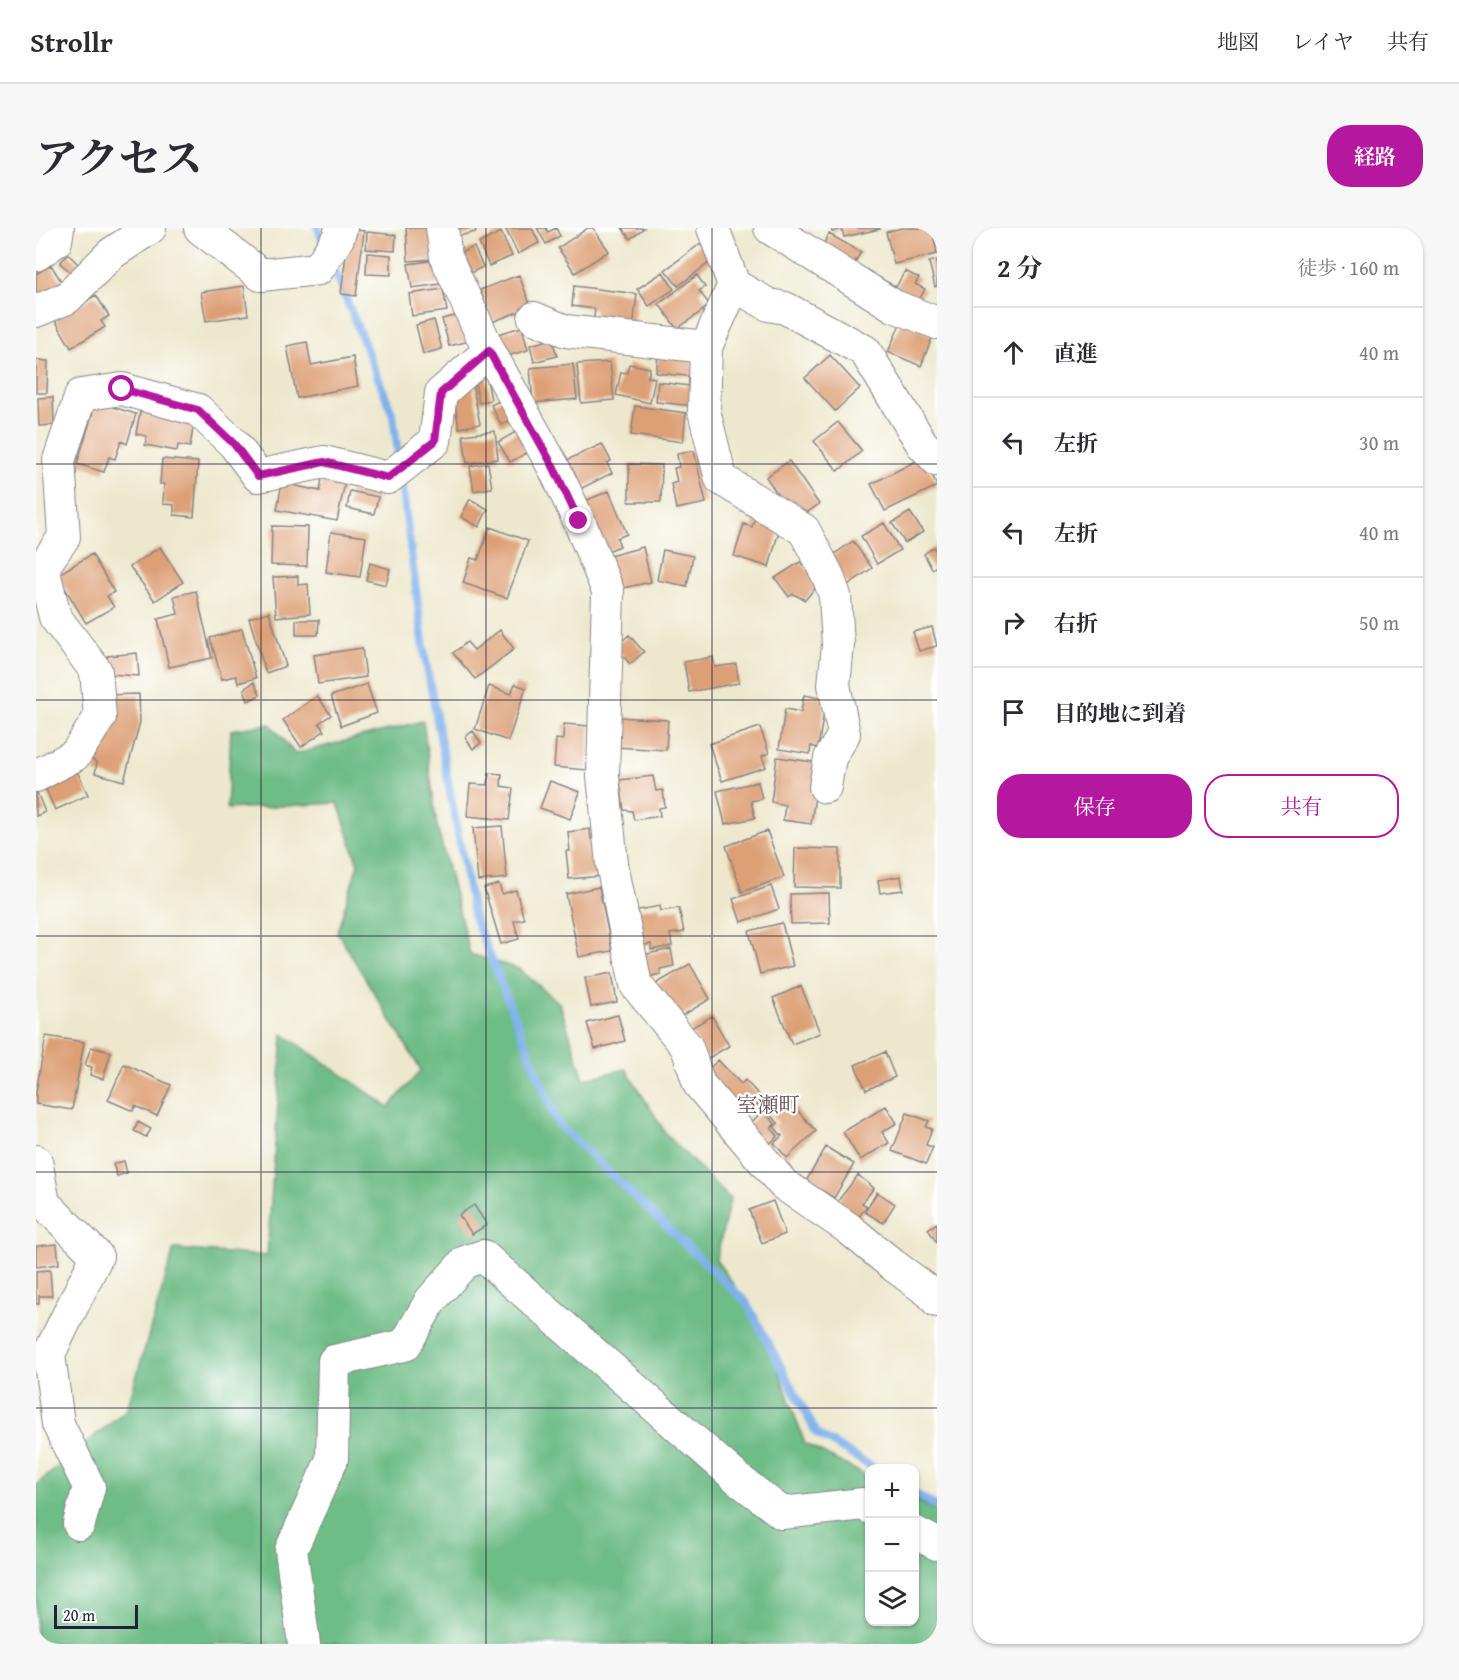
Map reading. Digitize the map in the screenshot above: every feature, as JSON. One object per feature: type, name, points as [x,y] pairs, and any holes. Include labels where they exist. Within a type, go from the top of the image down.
[{"type":"street","points":[[36,255],[56,241],[58,228]]},
{"type":"street","points":[[36,311],[67,298],[111,254],[150,228]]},
{"type":"street","points":[[200,228],[261,275],[318,269],[341,228]]},
{"type":"street","points":[[442,228],[446,257],[489,351],[554,468],[608,591],[603,776],[612,864],[636,985],[687,1047],[699,1084],[783,1184],[848,1228],[931,1293],[937,1301]]},
{"type":"street","points":[[713,228],[734,285],[768,305],[785,308],[865,351],[922,444],[937,460]]},
{"type":"street","points":[[770,228],[894,306],[937,323]]},
{"type":"street","points":[[734,285],[706,347],[704,411],[721,480],[804,530],[828,576],[835,596],[838,645],[834,685],[844,734],[830,758],[825,787]]},
{"type":"street","points":[[534,318],[566,331],[706,347]]},
{"type":"street","points":[[36,776],[75,755],[100,717],[96,672],[55,617],[43,567],[64,537],[59,460],[81,394],[122,389],[198,410],[234,444],[258,476],[324,462],[388,478],[435,441],[441,393],[489,351]]},
{"type":"street","points":[[36,1161],[44,1203],[97,1256],[49,1354],[58,1424],[89,1487],[79,1524]]},
{"type":"street","points":[[304,1644],[291,1550],[332,1458],[334,1361],[405,1345],[431,1300],[465,1262],[483,1256],[745,1485],[782,1513],[865,1505]]},
{"type":"street","points":[[893,1265],[937,1274]]},
{"type":"street","points":[[919,1534],[937,1544]]},
{"type":"green space","points":[[423,721],[437,826],[470,954],[519,969],[560,1004],[584,1079],[626,1069],[666,1134],[730,1199],[716,1260],[762,1324],[805,1444],[865,1475],[865,1626],[919,1626],[919,1502],[937,1511],[937,1644],[36,1644],[36,1485],[127,1409],[174,1249],[267,1256],[283,1034],[389,1107],[421,1070],[337,932],[358,864],[338,803],[227,809],[231,730],[270,724],[295,754]]},
{"type":"building","points":[[406,228],[432,228],[435,259],[408,261]]},
{"type":"building","points":[[452,228],[475,228],[476,232],[454,237]]},
{"type":"building","points":[[505,228],[532,228],[539,243],[518,254]]},
{"type":"building","points":[[537,228],[546,228],[548,232],[556,228],[560,236],[546,244]]},
{"type":"building","points":[[588,228],[593,228],[609,251],[575,273],[558,248]]},
{"type":"building","points":[[622,228],[644,228],[630,239]]},
{"type":"building","points":[[831,228],[880,229],[844,237],[842,229],[832,232]]},
{"type":"building","points":[[902,228],[932,228],[937,254],[894,264],[886,232]]},
{"type":"building","points":[[349,229],[364,231],[356,296],[341,294]]},
{"type":"building","points":[[367,232],[396,235],[395,251],[366,249]]},
{"type":"building","points":[[501,232],[512,256],[489,266],[479,243]]},
{"type":"building","points":[[829,234],[861,252],[850,270],[819,252]]},
{"type":"building","points":[[700,244],[713,260],[678,286],[665,270]]},
{"type":"building","points":[[474,247],[483,267],[462,277],[453,256]]},
{"type":"building","points":[[367,253],[391,255],[391,275],[366,274]]},
{"type":"building","points":[[68,254],[79,265],[72,273],[60,263]]},
{"type":"building","points":[[436,260],[440,284],[412,288],[408,264]]},
{"type":"building","points":[[937,260],[937,286],[935,287],[929,262]]},
{"type":"building","points":[[51,265],[63,284],[36,300],[36,274]]},
{"type":"building","points":[[905,271],[919,278],[915,284],[925,289],[913,311],[871,289],[878,277],[896,287]]},
{"type":"building","points":[[663,272],[674,289],[649,306],[637,289]]},
{"type":"building","points":[[519,275],[531,307],[492,322],[480,290]]},
{"type":"building","points":[[697,275],[705,287],[699,291],[710,305],[677,329],[659,304]]},
{"type":"building","points":[[244,286],[248,315],[206,321],[201,292]]},
{"type":"building","points":[[574,286],[637,294],[633,328],[593,323],[595,309],[572,306]]},
{"type":"building","points":[[443,289],[447,311],[412,316],[409,294]]},
{"type":"building","points":[[96,295],[109,316],[101,321],[105,327],[71,348],[55,320]]},
{"type":"building","points":[[463,314],[470,341],[449,346],[442,319]]},
{"type":"building","points":[[434,320],[442,349],[423,354],[416,325]]},
{"type":"building","points":[[901,322],[933,335],[921,366],[888,352]]},
{"type":"building","points":[[522,327],[528,350],[500,358],[494,335]]},
{"type":"building","points":[[552,339],[557,356],[534,362],[530,345]]},
{"type":"building","points":[[307,342],[311,365],[353,357],[358,386],[297,398],[287,346]]},
{"type":"building","points":[[659,347],[689,350],[696,377],[656,373]]},
{"type":"building","points":[[830,355],[860,388],[835,411],[805,378]]},
{"type":"building","points":[[36,360],[48,361],[47,393],[36,393]]},
{"type":"building","points":[[610,362],[614,400],[581,403],[577,364]]},
{"type":"building","points":[[573,364],[577,399],[533,403],[530,368]]},
{"type":"building","points":[[629,364],[650,368],[648,377],[655,378],[650,403],[616,395],[621,372],[627,373]]},
{"type":"building","points":[[486,374],[491,400],[479,403],[474,377]]},
{"type":"building","points":[[658,382],[697,387],[695,406],[656,402]]},
{"type":"building","points":[[473,387],[480,424],[459,428],[453,391]]},
{"type":"building","points":[[53,397],[54,425],[39,426],[38,398]]},
{"type":"building","points":[[503,399],[514,419],[501,425],[491,405]]},
{"type":"building","points":[[96,402],[136,414],[127,444],[121,441],[115,459],[109,457],[104,472],[77,464]]},
{"type":"building","points":[[141,406],[195,416],[190,447],[178,445],[177,451],[145,445],[147,436],[136,434]]},
{"type":"building","points":[[635,406],[686,413],[683,442],[631,435]]},
{"type":"building","points":[[838,422],[862,451],[838,471],[814,441]]},
{"type":"building","points":[[521,429],[532,450],[510,462],[498,442]]},
{"type":"building","points":[[495,431],[498,459],[467,463],[463,435]]},
{"type":"building","points":[[602,444],[611,461],[607,463],[612,473],[574,492],[560,463]]},
{"type":"building","points":[[694,451],[706,503],[676,509],[671,484],[677,482],[674,468],[679,467],[677,454]]},
{"type":"building","points":[[924,457],[937,486],[885,511],[871,484]]},
{"type":"building","points":[[162,459],[198,462],[194,517],[174,515],[174,505],[163,504],[164,484],[160,484]]},
{"type":"building","points":[[789,461],[819,504],[795,521],[766,477]]},
{"type":"building","points":[[488,463],[492,488],[474,491],[470,466]]},
{"type":"building","points":[[629,464],[662,465],[661,502],[629,502]]},
{"type":"building","points":[[322,478],[345,482],[337,521],[277,510],[282,483],[320,491]]},
{"type":"building","points":[[350,491],[378,497],[374,514],[347,508]]},
{"type":"building","points":[[609,491],[627,534],[617,538],[620,546],[600,554],[580,503]]},
{"type":"building","points":[[470,499],[488,509],[479,527],[461,517]]},
{"type":"building","points":[[910,512],[923,532],[905,543],[892,523]]},
{"type":"building","points":[[756,515],[780,527],[769,567],[734,556],[744,524],[752,527]]},
{"type":"building","points":[[884,523],[900,550],[877,564],[861,536]]},
{"type":"building","points":[[272,526],[308,527],[307,566],[271,565]]},
{"type":"building","points":[[490,527],[528,541],[507,598],[463,583],[471,558],[478,560]]},
{"type":"building","points":[[331,532],[366,537],[360,577],[326,572]]},
{"type":"building","points":[[853,541],[872,568],[848,585],[829,558]]},
{"type":"building","points":[[160,547],[183,582],[155,601],[130,567]]},
{"type":"building","points":[[643,547],[651,582],[614,590],[606,557]]},
{"type":"building","points":[[934,547],[937,552],[937,566],[932,569],[924,554]]},
{"type":"building","points":[[663,550],[693,556],[687,586],[657,580]]},
{"type":"building","points":[[92,554],[114,592],[107,596],[114,607],[86,623],[57,575]]},
{"type":"building","points":[[800,562],[814,575],[811,579],[817,586],[805,600],[793,594],[789,597],[775,578]]},
{"type":"building","points":[[370,563],[390,569],[386,585],[366,580]]},
{"type":"building","points":[[298,576],[298,585],[308,584],[310,614],[276,617],[273,577]]},
{"type":"building","points":[[196,591],[212,658],[169,667],[158,619],[178,614],[174,596]]},
{"type":"building","points":[[269,612],[286,666],[266,673],[249,618]]},
{"type":"building","points":[[296,620],[319,620],[318,635],[296,635]]},
{"type":"building","points":[[932,627],[937,646],[919,651],[913,632]]},
{"type":"building","points":[[242,629],[256,678],[238,683],[236,676],[222,679],[210,638]]},
{"type":"building","points":[[500,630],[514,649],[475,679],[453,653],[467,642],[474,650]]},
{"type":"building","points":[[629,635],[644,652],[630,664],[615,647]]},
{"type":"building","points":[[362,648],[366,677],[318,684],[314,655]]},
{"type":"building","points":[[137,653],[139,676],[108,674],[107,656]]},
{"type":"building","points":[[713,657],[715,667],[736,664],[739,683],[689,692],[684,662]]},
{"type":"building","points":[[254,682],[260,695],[248,701],[244,689]]},
{"type":"building","points":[[367,684],[377,713],[341,726],[331,696]]},
{"type":"building","points":[[515,684],[526,688],[508,741],[475,729],[489,686],[511,694]]},
{"type":"building","points":[[139,694],[140,722],[124,781],[95,773],[97,763],[92,759],[105,716],[104,695]]},
{"type":"building","points":[[804,695],[826,699],[818,748],[811,746],[810,754],[779,749],[785,709],[801,712]]},
{"type":"building","points":[[317,696],[331,715],[319,723],[324,731],[301,747],[283,720]]},
{"type":"building","points":[[618,717],[668,720],[666,750],[616,747]]},
{"type":"building","points":[[564,724],[590,726],[587,770],[554,767],[556,739],[563,740]]},
{"type":"building","points":[[760,727],[769,753],[762,756],[766,767],[722,781],[709,744]]},
{"type":"building","points":[[473,731],[481,743],[473,749],[465,737]]},
{"type":"building","points":[[777,757],[820,763],[811,824],[783,820],[785,805],[771,802]]},
{"type":"building","points":[[77,771],[88,795],[55,810],[44,785]]},
{"type":"building","points":[[489,773],[502,774],[501,786],[513,788],[509,820],[467,816],[470,784],[488,785]]},
{"type":"building","points":[[653,776],[656,791],[663,790],[665,807],[659,808],[660,816],[634,820],[632,811],[624,810],[620,780]]},
{"type":"building","points":[[550,781],[580,792],[570,819],[540,808]]},
{"type":"building","points":[[758,782],[762,799],[751,801],[755,818],[725,824],[717,791]]},
{"type":"building","points":[[36,790],[45,812],[36,816]]},
{"type":"building","points":[[502,826],[507,878],[478,881],[473,828]]},
{"type":"building","points":[[590,829],[591,839],[599,839],[602,876],[569,879],[566,851],[570,851],[568,832]]},
{"type":"building","points":[[767,831],[784,877],[742,892],[726,846]]},
{"type":"building","points":[[795,848],[840,849],[840,888],[794,887]]},
{"type":"building","points":[[901,876],[903,890],[880,893],[878,880]]},
{"type":"building","points":[[499,884],[502,894],[516,890],[524,919],[514,921],[519,939],[501,944],[484,888]]},
{"type":"building","points":[[771,886],[779,909],[741,922],[733,899]]},
{"type":"building","points":[[599,887],[612,951],[579,957],[566,894]]},
{"type":"building","points":[[829,893],[830,923],[791,924],[790,894]]},
{"type":"building","points":[[660,906],[661,911],[679,908],[684,932],[670,934],[672,946],[651,950],[651,944],[634,947],[628,912]]},
{"type":"building","points":[[782,923],[793,966],[760,974],[749,931]]},
{"type":"building","points":[[671,949],[674,966],[660,969],[661,974],[643,978],[638,956]]},
{"type":"building","points":[[690,964],[710,999],[675,1020],[654,985]]},
{"type":"building","points":[[612,973],[617,1002],[591,1007],[585,978]]},
{"type":"building","points":[[801,986],[820,1033],[792,1044],[773,998]]},
{"type":"building","points":[[618,1015],[625,1041],[595,1049],[587,1023]]},
{"type":"building","points":[[712,1016],[729,1046],[707,1059],[689,1029]]},
{"type":"building","points":[[46,1036],[84,1042],[72,1110],[36,1104]]},
{"type":"building","points":[[91,1047],[111,1052],[103,1079],[90,1075],[92,1067],[85,1065]]},
{"type":"building","points":[[885,1052],[895,1077],[866,1090],[855,1065]]},
{"type":"building","points":[[718,1060],[741,1084],[745,1080],[763,1099],[741,1121],[701,1077]]},
{"type":"building","points":[[124,1064],[171,1085],[157,1116],[135,1106],[133,1111],[108,1100]]},
{"type":"building","points":[[788,1100],[816,1131],[787,1158],[774,1143],[782,1136],[774,1127],[778,1123],[771,1116]]},
{"type":"building","points":[[886,1106],[897,1123],[882,1132],[889,1143],[860,1160],[843,1132]]},
{"type":"building","points":[[763,1111],[775,1124],[771,1128],[778,1136],[763,1150],[743,1130]]},
{"type":"building","points":[[907,1113],[929,1121],[926,1127],[932,1129],[926,1145],[933,1147],[926,1164],[892,1151]]},
{"type":"building","points":[[138,1122],[151,1129],[146,1137],[134,1131]]},
{"type":"building","points":[[826,1147],[854,1164],[834,1198],[806,1181]]},
{"type":"building","points":[[124,1161],[127,1173],[117,1176],[113,1164]]},
{"type":"building","points":[[858,1175],[874,1188],[862,1203],[867,1206],[858,1218],[837,1202]]},
{"type":"building","points":[[877,1192],[895,1204],[883,1223],[865,1212]]},
{"type":"building","points":[[773,1201],[785,1234],[762,1243],[749,1210]]},
{"type":"building","points":[[474,1205],[487,1225],[472,1234],[459,1215]]},
{"type":"building","points":[[937,1223],[937,1243],[928,1229]]},
{"type":"building","points":[[57,1244],[59,1264],[36,1267],[36,1246]]},
{"type":"building","points":[[50,1270],[52,1296],[39,1296],[39,1304],[36,1304],[36,1271]]},
{"type":"waterway","points":[[318,228],[324,244]]},
{"type":"waterway","points":[[331,261],[393,415],[399,461]]},
{"type":"waterway","points":[[401,477],[425,657],[473,914],[558,1124],[746,1302],[817,1434],[867,1464]]},
{"type":"waterway","points":[[919,1496],[937,1507]]},
{"type":"district","name":"室瀬町","points":[[768,1104]]},
{"type":"route","points":[[122,389],[198,410],[234,444],[258,476],[324,462],[388,478],[435,441],[441,393],[489,351],[554,468],[579,521]]}]
